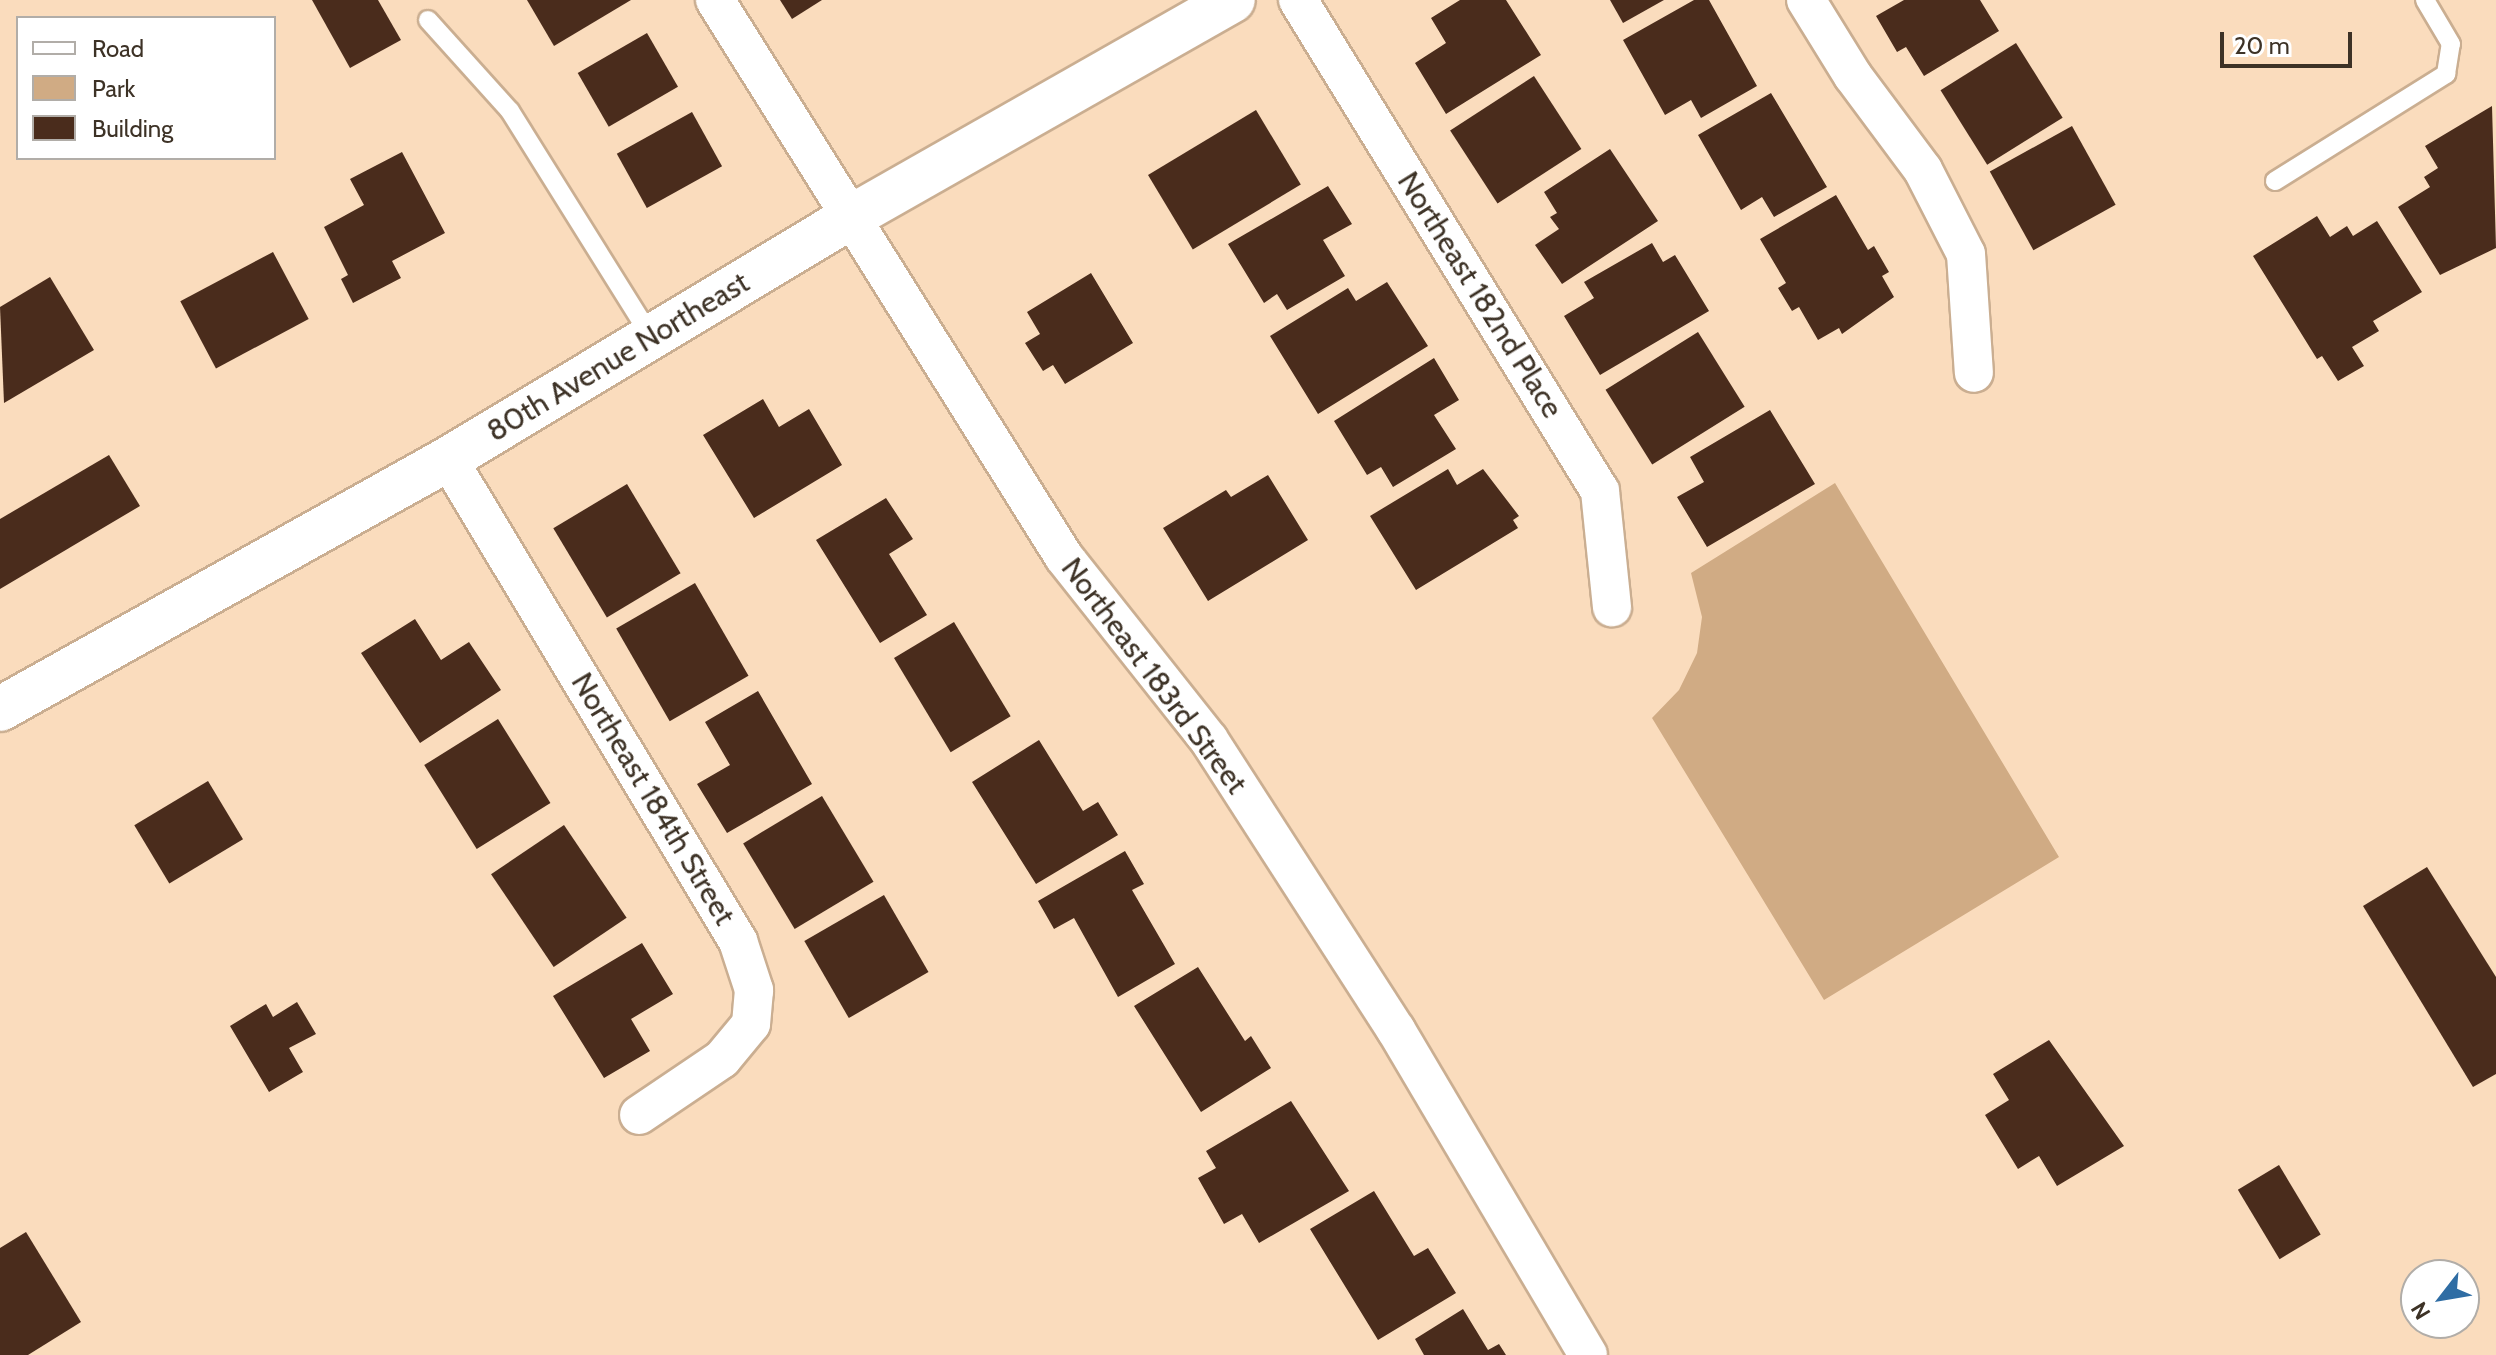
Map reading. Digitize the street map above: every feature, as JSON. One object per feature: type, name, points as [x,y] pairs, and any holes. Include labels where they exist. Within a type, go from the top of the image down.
[{"type":"main road","name":"80th Avenue Northeast","points":[[0,709],[448,459],[851,217],[1233,0]]},
{"type":"street","name":"Northeast 183rd Street","points":[[715,0],[1064,557],[1209,740],[1396,1030],[1588,1355]]},
{"type":"street","name":"Northeast 182nd Place","points":[[1298,0],[1600,491],[1612,607]]},
{"type":"street","points":[[1806,0],[1923,170],[1966,254],[1974,373]]},
{"type":"street","name":"Northeast 184th Street","points":[[448,459],[738,941],[754,990],[751,1024],[722,1059],[639,1115]]},
{"type":"lane","points":[[2275,181],[2446,74],[2451,44],[2425,0]]},
{"type":"lane","points":[[428,20],[510,111],[651,337]]},
{"type":"green space","points":[[1835,483],[2059,857],[1824,1000],[1652,718],[1679,690],[1697,653],[1702,617],[1691,573]]},
{"type":"building","points":[[312,0],[378,0],[401,40],[350,68]]},
{"type":"building","points":[[527,0],[631,0],[554,46]]},
{"type":"building","points":[[780,0],[822,0],[792,19]]},
{"type":"building","points":[[1460,0],[1506,0],[1541,55],[1446,114],[1415,63],[1446,43],[1431,18]]},
{"type":"building","points":[[1610,0],[1664,0],[1623,23]]},
{"type":"building","points":[[1694,0],[1709,0],[1757,86],[1701,118],[1691,100],[1665,115],[1623,40]]},
{"type":"building","points":[[1904,0],[1980,0],[1999,31],[1924,76],[1906,47],[1897,52],[1876,16]]},
{"type":"building","points":[[647,33],[678,87],[609,127],[578,73]]},
{"type":"building","points":[[2016,43],[2063,118],[1987,165],[1941,90]]},
{"type":"building","points":[[1534,76],[1581,149],[1498,203],[1450,130]]},
{"type":"building","points":[[1771,93],[1827,187],[1774,217],[1762,197],[1741,210],[1698,135]]},
{"type":"building","points":[[2492,106],[2496,248],[2440,275],[2398,207],[2430,187],[2424,177],[2438,168],[2425,146]]},
{"type":"building","points":[[1256,110],[1301,185],[1193,249],[1148,175]]},
{"type":"building","points":[[692,112],[722,166],[647,208],[617,154]]},
{"type":"building","points":[[2072,126],[2116,205],[2033,250],[1990,172]]},
{"type":"building","points":[[1610,149],[1658,221],[1562,284],[1535,245],[1559,229],[1550,217],[1557,213],[1544,192]]},
{"type":"building","points":[[402,152],[445,233],[392,261],[401,278],[353,303],[341,279],[348,275],[324,227],[364,205],[350,179]]},
{"type":"building","points":[[1328,186],[1352,224],[1323,240],[1345,276],[1287,310],[1277,294],[1264,303],[1228,244]]},
{"type":"building","points":[[1836,195],[1868,250],[1874,246],[1889,272],[1882,276],[1894,297],[1842,334],[1839,328],[1818,340],[1799,307],[1792,311],[1778,288],[1786,283],[1760,239]]},
{"type":"building","points":[[2317,216],[2330,237],[2347,226],[2353,236],[2377,221],[2422,292],[2373,321],[2379,331],[2352,347],[2364,366],[2338,381],[2322,356],[2317,359],[2253,256]]},
{"type":"building","points":[[1652,243],[1663,262],[1675,255],[1709,311],[1600,375],[1564,316],[1594,298],[1584,282]]},
{"type":"building","points":[[273,252],[309,319],[216,368],[180,301]]},
{"type":"building","points":[[1091,273],[1133,343],[1065,384],[1053,365],[1043,371],[1025,343],[1040,334],[1027,312]]},
{"type":"building","points":[[50,277],[94,350],[4,403],[0,307]]},
{"type":"building","points":[[1387,282],[1428,346],[1318,414],[1270,336],[1348,288],[1356,301]]},
{"type":"building","points":[[1698,332],[1745,407],[1652,464],[1606,390]]},
{"type":"building","points":[[1434,358],[1459,400],[1434,415],[1456,449],[1393,487],[1381,467],[1367,475],[1334,421]]},
{"type":"building","points":[[763,399],[779,427],[809,409],[842,465],[754,518],[703,435]]},
{"type":"building","points":[[1770,410],[1815,484],[1707,547],[1677,497],[1704,482],[1690,457]]},
{"type":"building","points":[[109,455],[140,506],[0,589],[0,519]]},
{"type":"building","points":[[1448,469],[1457,485],[1483,469],[1519,516],[1513,520],[1518,528],[1416,590],[1370,516]]},
{"type":"building","points":[[1268,475],[1308,540],[1208,601],[1163,528],[1226,490],[1231,497]]},
{"type":"building","points":[[627,484],[681,573],[607,617],[553,528]]},
{"type":"building","points":[[886,498],[913,539],[889,554],[927,615],[880,643],[816,540]]},
{"type":"building","points":[[695,583],[749,676],[670,721],[616,628]]},
{"type":"building","points":[[415,619],[441,660],[469,642],[501,690],[420,743],[361,653]]},
{"type":"building","points":[[954,622],[1011,716],[951,752],[894,658]]},
{"type":"building","points":[[758,691],[812,784],[727,833],[697,784],[730,765],[705,722]]},
{"type":"building","points":[[498,719],[550,803],[477,849],[424,765]]},
{"type":"building","points":[[1039,740],[1083,811],[1098,802],[1118,835],[1036,884],[972,782]]},
{"type":"building","points":[[208,781],[243,839],[169,884],[134,825]]},
{"type":"building","points":[[822,796],[874,882],[795,929],[743,843]]},
{"type":"building","points":[[564,825],[627,918],[554,967],[491,874]]},
{"type":"building","points":[[1125,851],[1144,884],[1132,890],[1175,964],[1118,997],[1074,918],[1054,929],[1038,901]]},
{"type":"building","points":[[2427,867],[2496,977],[2496,1074],[2473,1087],[2363,906]]},
{"type":"building","points":[[884,895],[928,972],[849,1018],[804,941]]},
{"type":"building","points":[[642,943],[673,994],[631,1019],[650,1051],[604,1078],[553,996]]},
{"type":"building","points":[[1198,967],[1245,1041],[1251,1036],[1271,1068],[1201,1112],[1134,1006]]},
{"type":"building","points":[[297,1002],[316,1034],[289,1048],[303,1072],[269,1092],[230,1026],[266,1004],[273,1017]]},
{"type":"building","points":[[2049,1040],[2124,1146],[2057,1186],[2039,1156],[2018,1169],[1985,1115],[2009,1100],[1993,1074]]},
{"type":"building","points":[[1291,1101],[1349,1191],[1259,1243],[1242,1214],[1224,1224],[1198,1178],[1216,1168],[1206,1151]]},
{"type":"building","points":[[2279,1165],[2321,1234],[2280,1259],[2238,1190]]},
{"type":"building","points":[[1374,1191],[1414,1256],[1428,1248],[1456,1293],[1378,1340],[1310,1229]]},
{"type":"building","points":[[26,1232],[81,1322],[28,1355],[0,1355],[0,1248]]},
{"type":"building","points":[[1463,1309],[1488,1350],[1499,1344],[1506,1355],[1424,1355],[1415,1339]]}]
